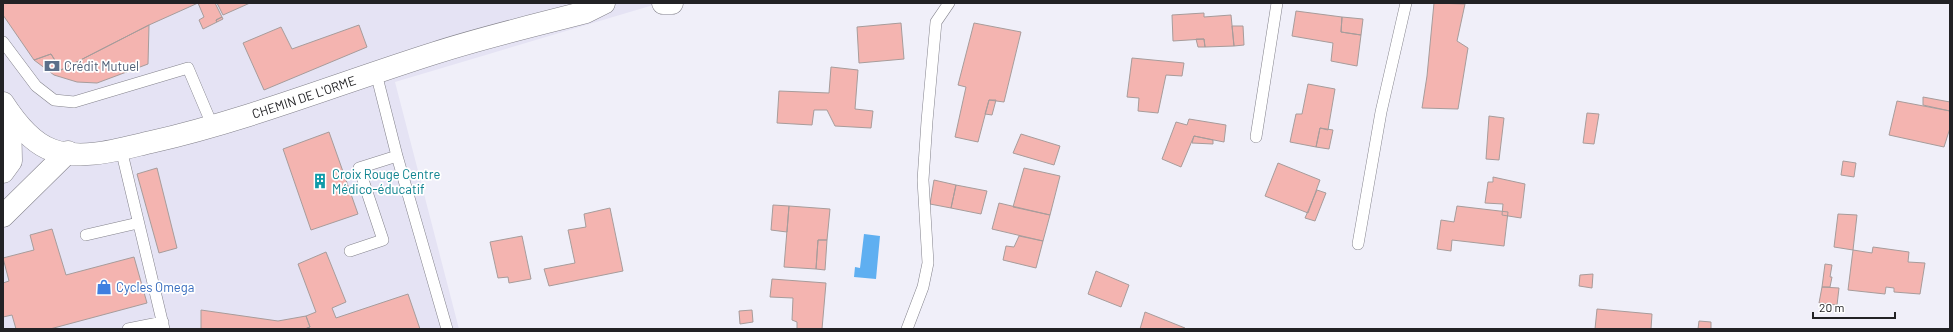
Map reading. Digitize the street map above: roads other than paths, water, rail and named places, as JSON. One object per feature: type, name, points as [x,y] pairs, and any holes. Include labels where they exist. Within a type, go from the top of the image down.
[{"type":"street","name":"CHEMIN DE L'ORME","points":[[7,108],[38,142],[52,150],[76,154],[105,152],[213,127],[435,53],[586,12],[604,3]]},
{"type":"street","points":[[663,3],[672,3]]},
{"type":"street","points":[[3,172],[11,161],[7,108]]},
{"type":"street","points":[[5,208],[51,170],[68,152]]},
{"type":"street","points":[[3,185],[17,183],[51,170]]},
{"type":"lane","points":[[907,329],[923,287],[928,263],[924,180],[927,121],[936,22],[949,3]]},
{"type":"lane","points":[[1256,137],[1277,3]]},
{"type":"lane","points":[[1358,244],[1381,112],[1406,3]]},
{"type":"lane","points":[[3,42],[36,86],[54,100],[74,102],[188,68],[213,127]]},
{"type":"lane","points":[[376,73],[396,156],[447,329]]},
{"type":"lane","points":[[121,149],[164,325],[128,329]]},
{"type":"lane","points":[[350,251],[383,240],[359,168],[396,156]]},
{"type":"lane","points":[[86,235],[138,223]]},
{"type":"water","points":[[864,234],[880,236],[876,279],[854,277],[855,267],[860,268]]},
{"type":"place","name":"Crédit Mutuel","points":[[52,66]]},
{"type":"place","name":"Croix Rouge Centre Médico-éducatif","points":[[320,181]]},
{"type":"place","name":"Cycles Omega","points":[[104,287]]}]
